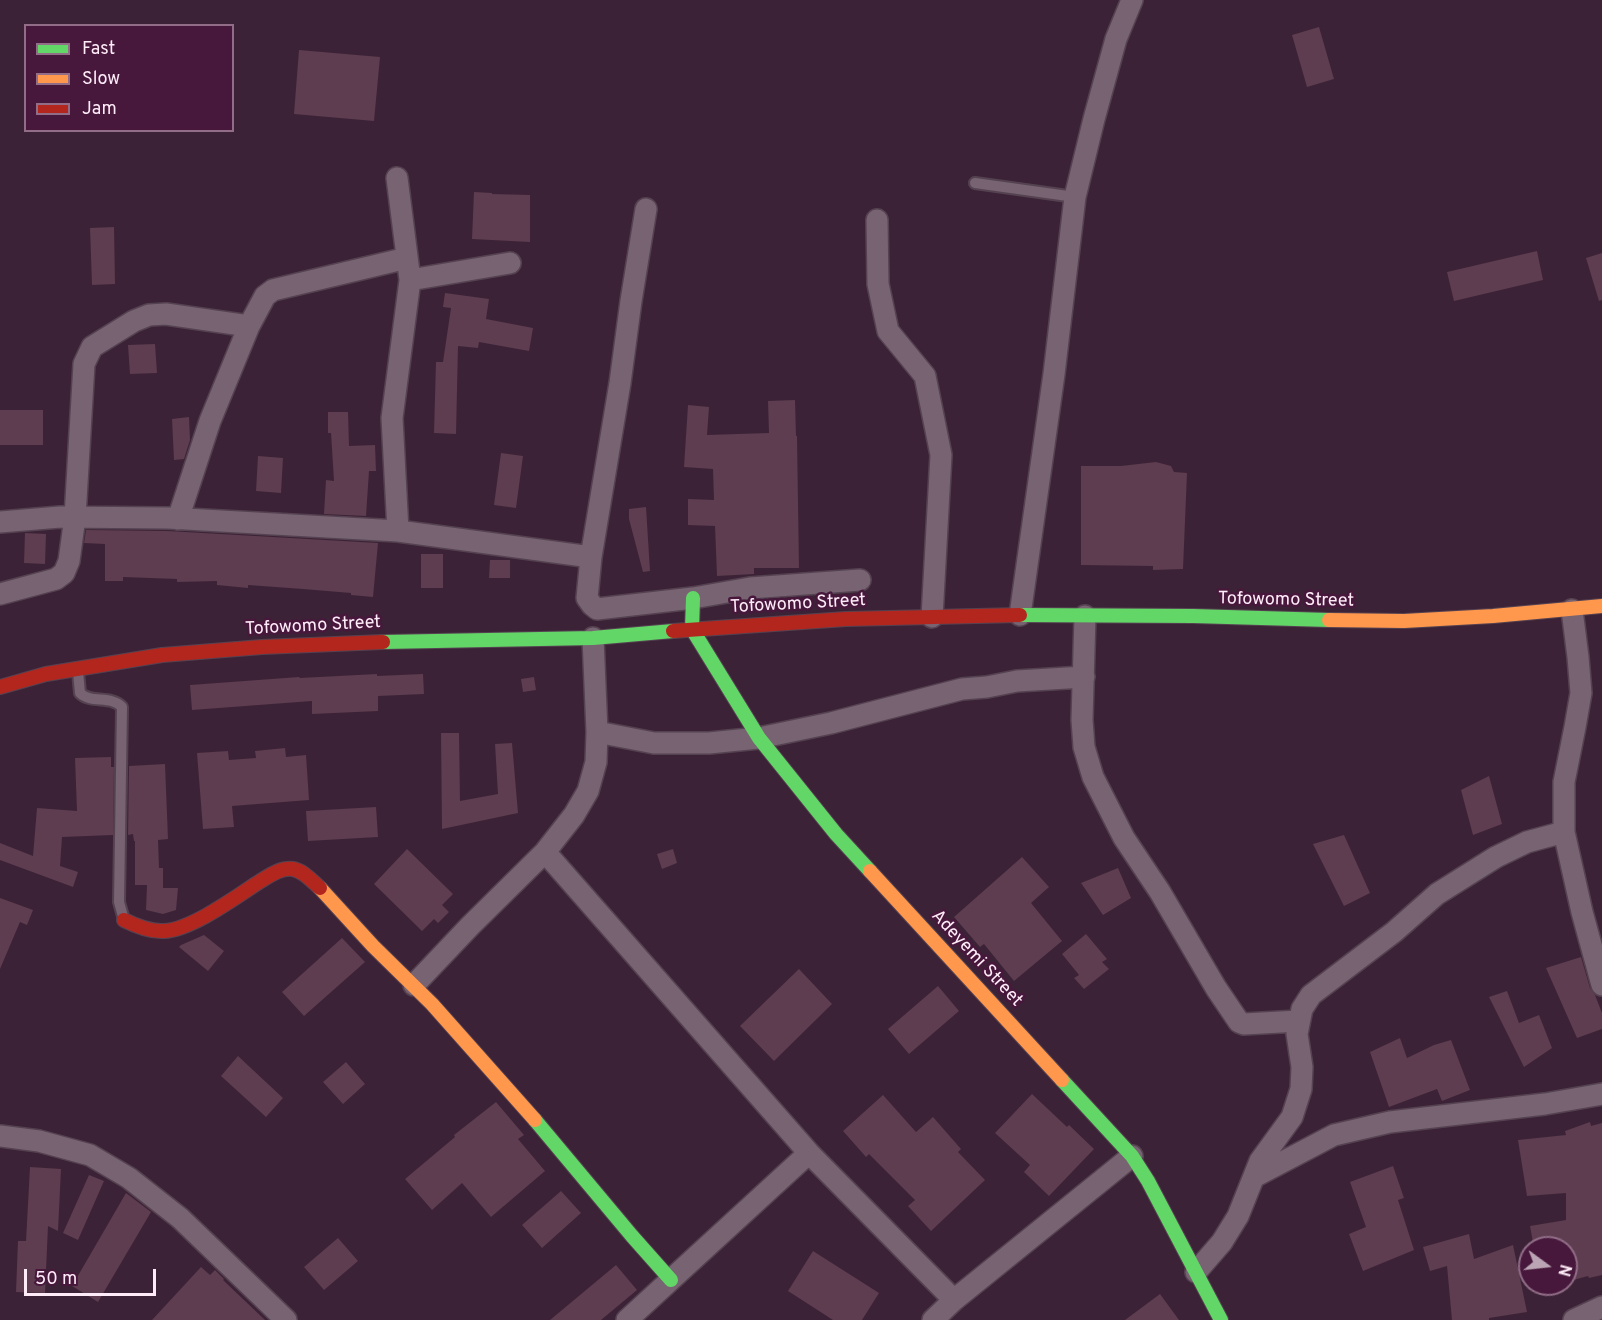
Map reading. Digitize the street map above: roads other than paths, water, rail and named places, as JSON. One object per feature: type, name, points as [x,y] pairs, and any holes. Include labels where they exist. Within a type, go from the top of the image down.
[{"type":"street","points":[[1020,615],[1054,374],[1075,197],[1116,39],[1132,0]]},
{"type":"street","points":[[397,178],[410,280],[392,418],[398,531]]},
{"type":"street","points":[[646,209],[591,556],[587,598],[597,609],[693,598],[750,588],[860,580]]},
{"type":"street","points":[[877,220],[878,284],[888,331],[925,376],[941,455],[932,617]]},
{"type":"street","points":[[178,519],[210,421],[249,326],[265,296],[273,290],[407,258]]},
{"type":"street","points":[[410,280],[510,263]]},
{"type":"street","points":[[0,594],[56,579],[64,573],[69,561],[75,517],[84,364],[92,347],[134,321],[149,315],[166,314],[249,326]]},
{"type":"street","points":[[0,522],[75,517],[178,519],[398,531],[591,556]]},
{"type":"street","points":[[692,629],[693,598]]},
{"type":"street","name":"Tofowomo Street","points":[[0,687],[46,674],[162,655],[262,647],[419,640],[593,638],[846,619],[1020,615],[1404,621],[1602,606]]},
{"type":"street","points":[[1572,610],[1581,693],[1564,782],[1564,832],[1582,912],[1602,985]]},
{"type":"street","points":[[1086,616],[1082,720],[1084,747],[1093,777],[1124,838],[1160,892],[1216,988],[1239,1022],[1244,1024],[1299,1022]]},
{"type":"street","name":"Adeyemi Street","points":[[692,629],[759,738],[836,834],[1132,1156],[1148,1181],[1221,1320]]},
{"type":"street","points":[[414,985],[544,852],[574,815],[588,791],[596,762],[597,732],[593,638]]},
{"type":"street","points":[[597,732],[654,743],[709,743],[759,738],[831,723],[962,689],[1017,681],[1084,677]]},
{"type":"street","points":[[1196,1272],[1222,1242],[1233,1225],[1260,1161],[1292,1117],[1301,1089],[1302,1067],[1297,1034],[1302,1009],[1311,995],[1394,932],[1437,894],[1496,857],[1527,842],[1564,832]]},
{"type":"street","points":[[544,852],[809,1153],[954,1300]]},
{"type":"street","points":[[124,920],[135,926],[165,931],[181,927],[219,908],[272,874],[287,869],[297,869],[318,886],[380,953],[414,985],[545,1131],[671,1281]]},
{"type":"street","points":[[1254,1177],[1334,1135],[1390,1122],[1533,1105],[1602,1094]]},
{"type":"street","points":[[0,1136],[39,1141],[90,1155],[129,1178],[180,1218],[286,1320]]},
{"type":"street","points":[[627,1320],[809,1153]]},
{"type":"street","points":[[933,1320],[954,1300],[1132,1156]]},
{"type":"street","points":[[1574,1320],[1602,1307]]},
{"type":"lane","points":[[975,183],[1075,197]]},
{"type":"lane","points":[[78,669],[80,693],[84,698],[110,700],[122,707],[119,902],[124,920]]}]
